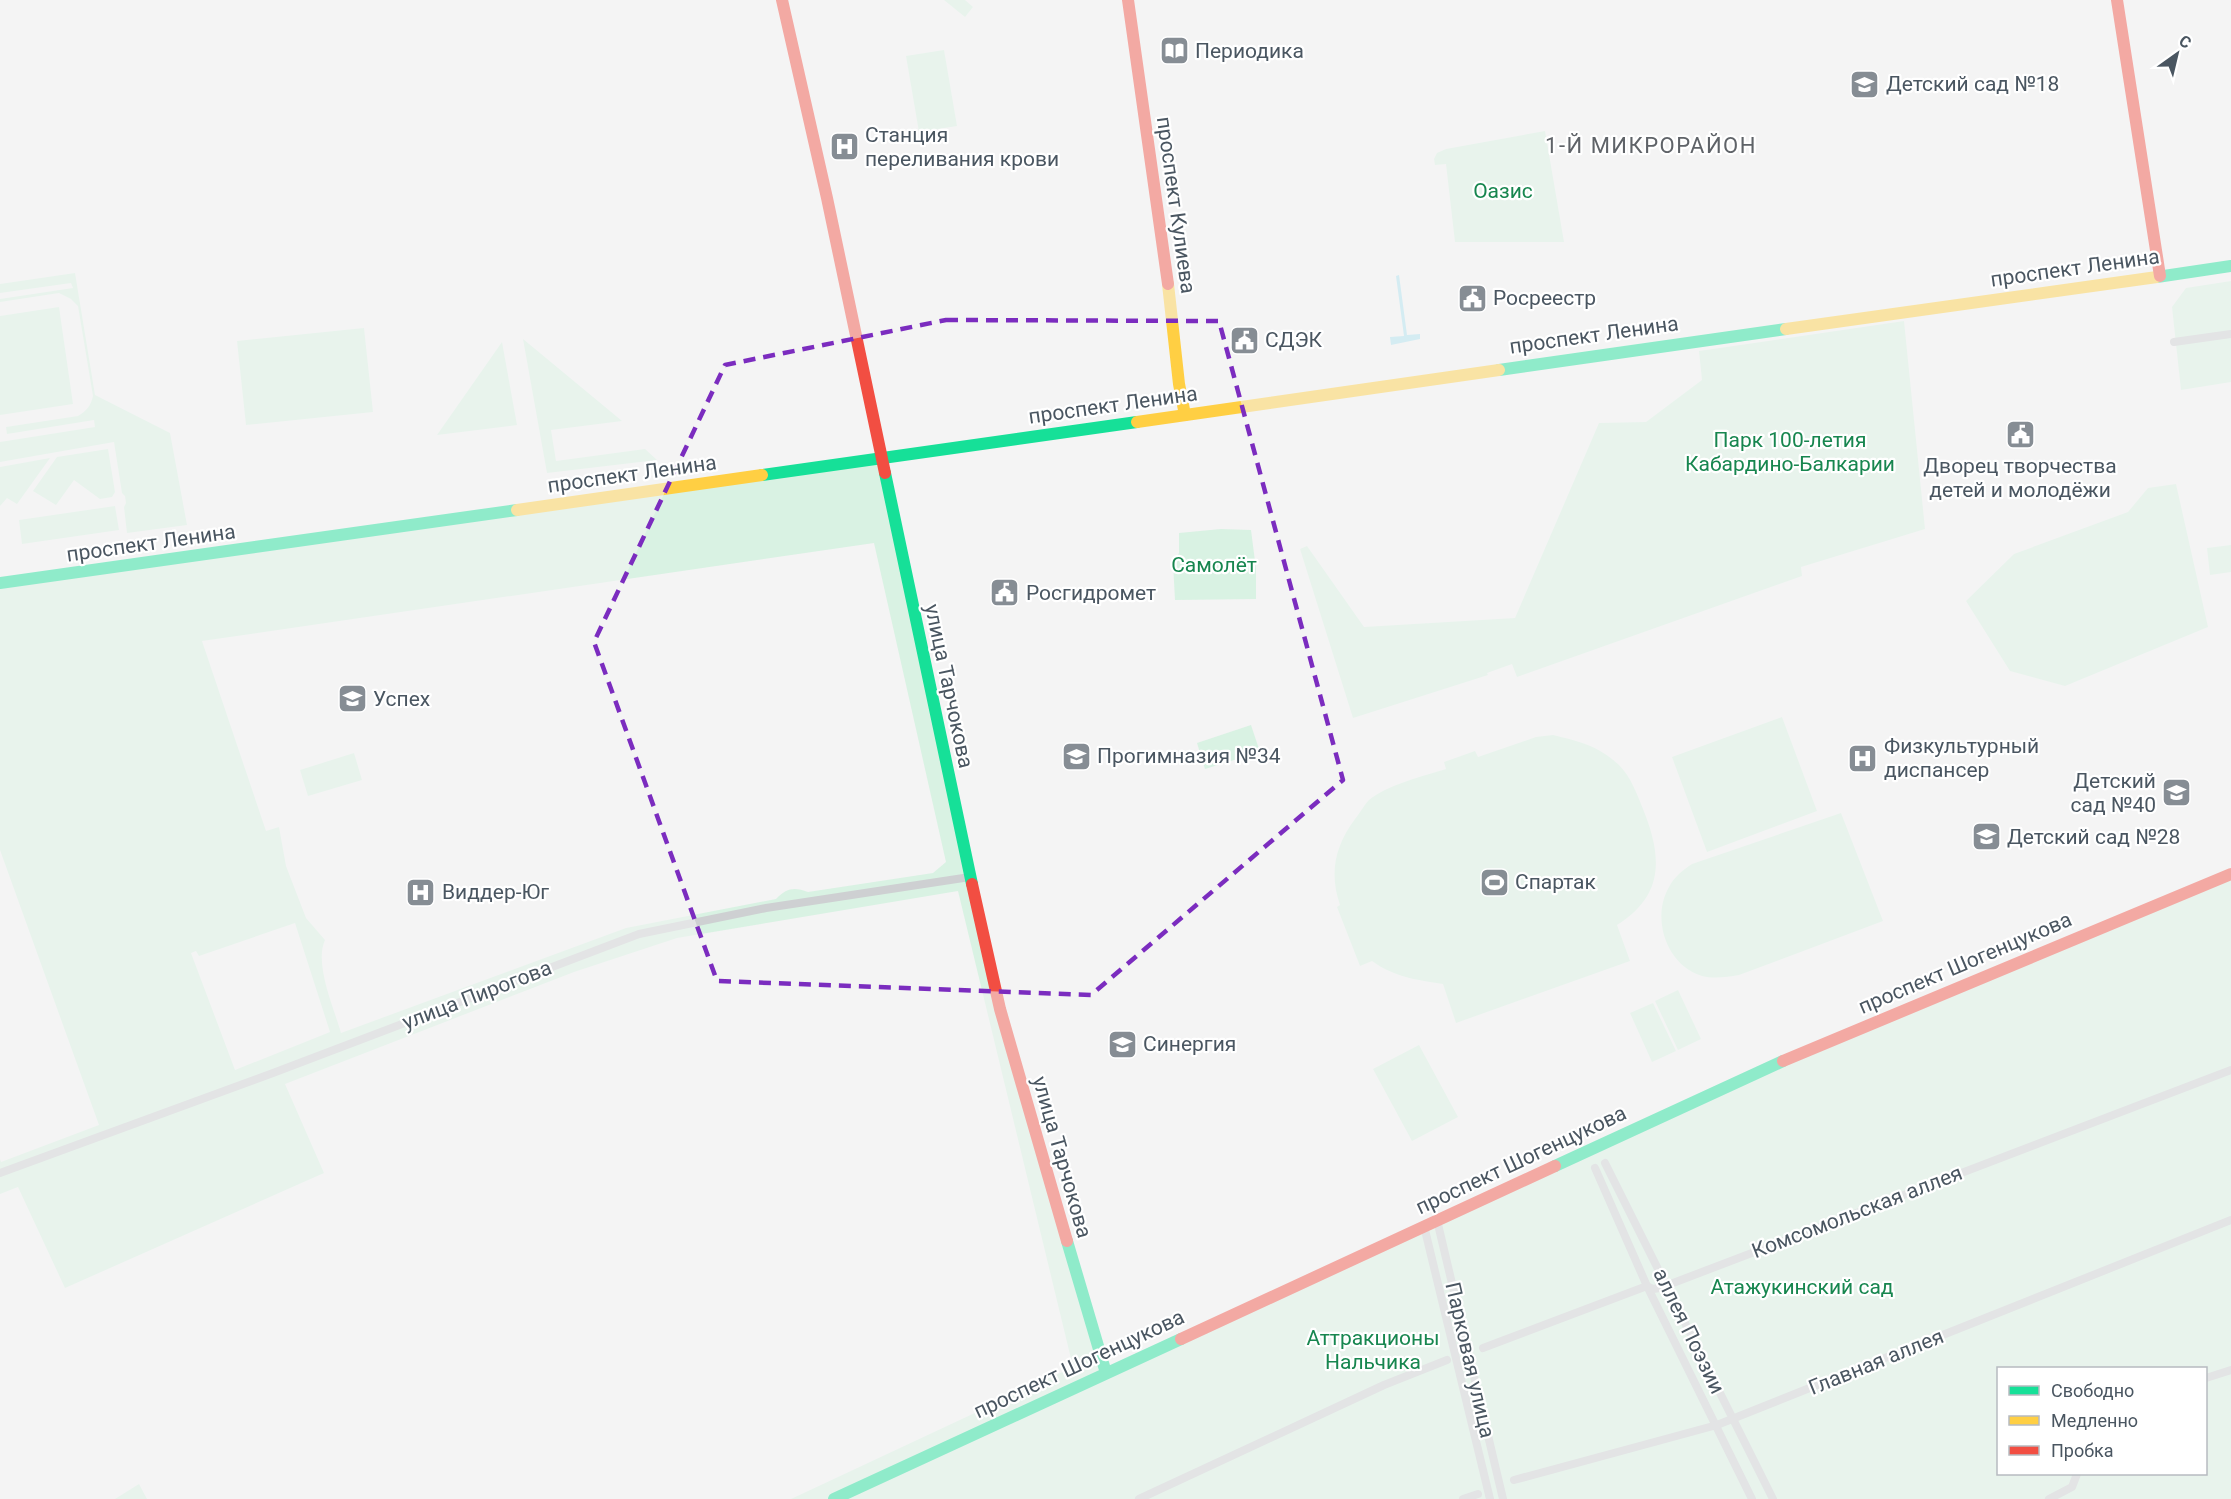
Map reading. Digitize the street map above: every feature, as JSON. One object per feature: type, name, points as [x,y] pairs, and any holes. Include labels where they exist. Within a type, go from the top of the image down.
[{"type":"street","name":"улица Тарчокова","points":[[782,0],[827,198],[970,877],[1000,1009],[1019,1081],[1106,1373]]},
{"type":"street","name":"проспект Кулиева","points":[[1128,0],[1185,415]]},
{"type":"street","points":[[2117,0],[2160,276]]},
{"type":"street","name":"проспект Ленина","points":[[0,583],[2231,266]]},
{"type":"street","points":[[2174,342],[2231,334]]},
{"type":"street","name":"проспект Шогенцукова","points":[[834,1499],[1792,1057],[2231,874]]},
{"type":"street","name":"улица Пирогова","points":[[0,1173],[273,1073],[639,934],[766,908],[970,877]]},
{"type":"street","name":"Комсомольская аллея","points":[[1483,1348],[1647,1286],[1653,1289],[1666,1285],[2231,1070]]},
{"type":"street","name":"аллея Поэзии","points":[[1605,1163],[1773,1499]]},
{"type":"street","name":"аллея Поэзии","points":[[1595,1168],[1647,1286],[1752,1499]]},
{"type":"street","name":"Парковая улица","points":[[1437,1220],[1503,1499]]},
{"type":"street","name":"Главная аллея","points":[[1514,1480],[1717,1425],[2231,1220]]},
{"type":"street","name":"Парковая улица","points":[[1424,1226],[1490,1499]]},
{"type":"street","points":[[1139,1499],[1384,1385],[1448,1360]]},
{"type":"street","points":[[2207,1377],[2231,1371]]},
{"type":"street","points":[[2049,1499],[2072,1487],[2076,1475]]},
{"type":"street","points":[[1463,1499],[1478,1494]]},
{"type":"highlighted area","points":[[946,320],[1219,321],[1343,780],[1091,995],[717,981],[594,642],[725,365]]},
{"type":"green space","points":[[944,0],[965,0],[973,7],[965,17]]},
{"type":"green space","points":[[944,50],[957,126],[919,132],[906,56]]},
{"type":"green space","name":"Оазис","points":[[1545,131],[1564,242],[1455,242],[1446,164],[1435,165],[1434,159],[1437,153],[1446,149]]},
{"type":"green space","points":[[75,273],[95,395],[170,433],[187,525],[127,533],[125,496],[122,493],[114,442],[0,462],[0,442],[95,427],[94,420],[7,434],[6,427],[78,416],[91,402],[93,396],[78,306],[71,299],[59,293],[0,302],[0,299],[73,288],[71,283],[0,293],[0,284]]},
{"type":"green space","points":[[2231,281],[2231,382],[2181,390],[2172,307],[2186,288]]},
{"type":"green space","points":[[59,307],[73,404],[0,415],[0,316]]},
{"type":"green space","name":"Парк 100-летия Кабардино-Балкарии","points":[[1904,321],[1925,529],[1801,567],[1802,576],[1517,677],[1512,664],[1487,673],[1488,675],[1353,718],[1300,549],[1307,546],[1364,627],[1515,618],[1599,423],[1646,422],[1702,380],[1699,351]]},
{"type":"green space","points":[[364,328],[373,412],[246,425],[237,341]]},
{"type":"green space","points":[[523,339],[622,421],[551,430],[556,461],[645,449],[657,460],[547,473]]},
{"type":"green space","points":[[502,342],[517,425],[437,435]]},
{"type":"green space","points":[[108,449],[115,492],[112,497],[100,499],[74,480],[56,505],[33,491],[57,457]]},
{"type":"green space","points":[[50,458],[17,504],[7,498],[0,506],[0,467]]},
{"type":"green space","points":[[881,458],[970,877],[1106,1373],[1792,1057],[2231,874],[2231,1499],[791,1499],[1073,1367],[958,891],[677,938],[574,972],[285,1084],[324,1173],[65,1288],[18,1187],[0,1194],[0,1159],[1,1162],[99,1125],[0,850],[0,583]],"holes":[[[874,543],[946,862],[933,873],[808,892],[791,889],[776,899],[626,928],[341,1033],[323,973],[322,950],[325,940],[306,918],[286,866],[279,827],[266,831],[202,641]],[[295,923],[330,1032],[235,1070],[191,953],[196,951],[199,956]]]},
{"type":"green space","points":[[2176,484],[2208,627],[2065,686],[2010,671],[1966,601],[2014,554],[2128,512],[2148,488]]},
{"type":"green space","points":[[115,506],[119,530],[22,544],[19,520]]},
{"type":"green space","name":"Самолёт","points":[[1221,529],[1251,530],[1256,569],[1256,599],[1175,600],[1173,563],[1179,553],[1179,533]]},
{"type":"green space","points":[[2231,545],[2231,572],[2210,575],[2207,548]]},
{"type":"green space","points":[[1782,717],[1817,811],[1707,852],[1672,757]]},
{"type":"green space","points":[[1251,725],[1260,752],[1205,769],[1197,743]]},
{"type":"green space","name":"Спартак","points":[[1553,735],[1596,749],[1619,765],[1633,786],[1649,826],[1656,858],[1651,888],[1644,901],[1633,913],[1617,925],[1630,961],[1456,1023],[1443,984],[1397,974],[1372,961],[1360,966],[1337,907],[1340,905],[1335,871],[1339,850],[1348,829],[1365,804],[1385,790],[1446,769],[1444,762],[1475,751],[1478,757],[1536,737]]},
{"type":"green space","points":[[354,753],[362,780],[308,796],[300,770]]},
{"type":"green space","points":[[1841,813],[1883,921],[1739,975],[1716,978],[1702,976],[1679,962],[1665,939],[1662,912],[1669,887],[1679,874],[1692,864]]},
{"type":"green space","points":[[1678,990],[1701,1039],[1678,1050],[1655,1001]]},
{"type":"green space","points":[[1653,1003],[1676,1051],[1652,1062],[1630,1013]]},
{"type":"green space","points":[[1419,1045],[1458,1117],[1412,1141],[1373,1069]]},
{"type":"green space","points":[[139,1484],[147,1499],[115,1499]]},
{"type":"water","points":[[1399,275],[1407,335],[1420,334],[1420,339],[1391,345],[1390,337],[1404,336],[1396,276]]},
{"type":"traffic: fast","points":[[2157,277],[2231,266]]},
{"type":"traffic: fast","points":[[1499,370],[1786,329]]},
{"type":"traffic: fast","points":[[762,475],[1137,422]]},
{"type":"traffic: fast","points":[[885,473],[972,884]]},
{"type":"traffic: fast","points":[[0,583],[517,510]]},
{"type":"traffic: fast","points":[[1555,1166],[1783,1061]]},
{"type":"traffic: fast","points":[[1067,1241],[1106,1373]]},
{"type":"traffic: fast","points":[[834,1499],[1181,1339]]},
{"type":"traffic: slow","points":[[1786,329],[2157,277]]},
{"type":"traffic: slow","points":[[1168,284],[1179,384],[1185,415]]},
{"type":"traffic: slow","points":[[1137,422],[1499,370]]},
{"type":"traffic: slow","points":[[517,510],[762,475]]},
{"type":"traffic: jam","points":[[782,0],[827,198],[885,473]]},
{"type":"traffic: jam","points":[[1128,0],[1168,284]]},
{"type":"traffic: jam","points":[[2117,0],[2160,276]]},
{"type":"traffic: jam","points":[[1783,1061],[2231,874]]},
{"type":"traffic: jam","points":[[972,884],[1000,1009],[1067,1241]]},
{"type":"traffic: jam","points":[[1181,1339],[1555,1166]]},
{"type":"place","name":"Периодика","points":[[1174,51]]},
{"type":"place","name":"Детский сад №18","points":[[1865,84]]},
{"type":"place","name":"Станция переливания крови","points":[[844,147]]},
{"type":"place","name":"Росреестр","points":[[1472,298]]},
{"type":"place","name":"СДЭК","points":[[1244,340]]},
{"type":"place","name":"Дворец творчества детей и молодёжи","points":[[2020,435]]},
{"type":"place","name":"Росгидромет","points":[[1005,593]]},
{"type":"place","name":"Успех","points":[[352,699]]},
{"type":"place","name":"Прогимназия №34","points":[[1076,756]]},
{"type":"place","name":"Физкультурный диспансер","points":[[1863,758]]},
{"type":"place","name":"Детский сад №40","points":[[2177,793]]},
{"type":"place","name":"Детский сад №28","points":[[1986,837]]},
{"type":"place","name":"Спартак","points":[[1494,882]]},
{"type":"place","name":"Виддер-Юг","points":[[421,892]]},
{"type":"place","name":"Синергия","points":[[1122,1044]]},
{"type":"district","name":"1-Й МИКРОРАЙОН","points":[[1651,145]]},
{"type":"park label","name":"Атажукинский сад","points":[[1802,1287]]},
{"type":"park label","name":"Аттракционы Нальчика","points":[[1373,1350]]}]
